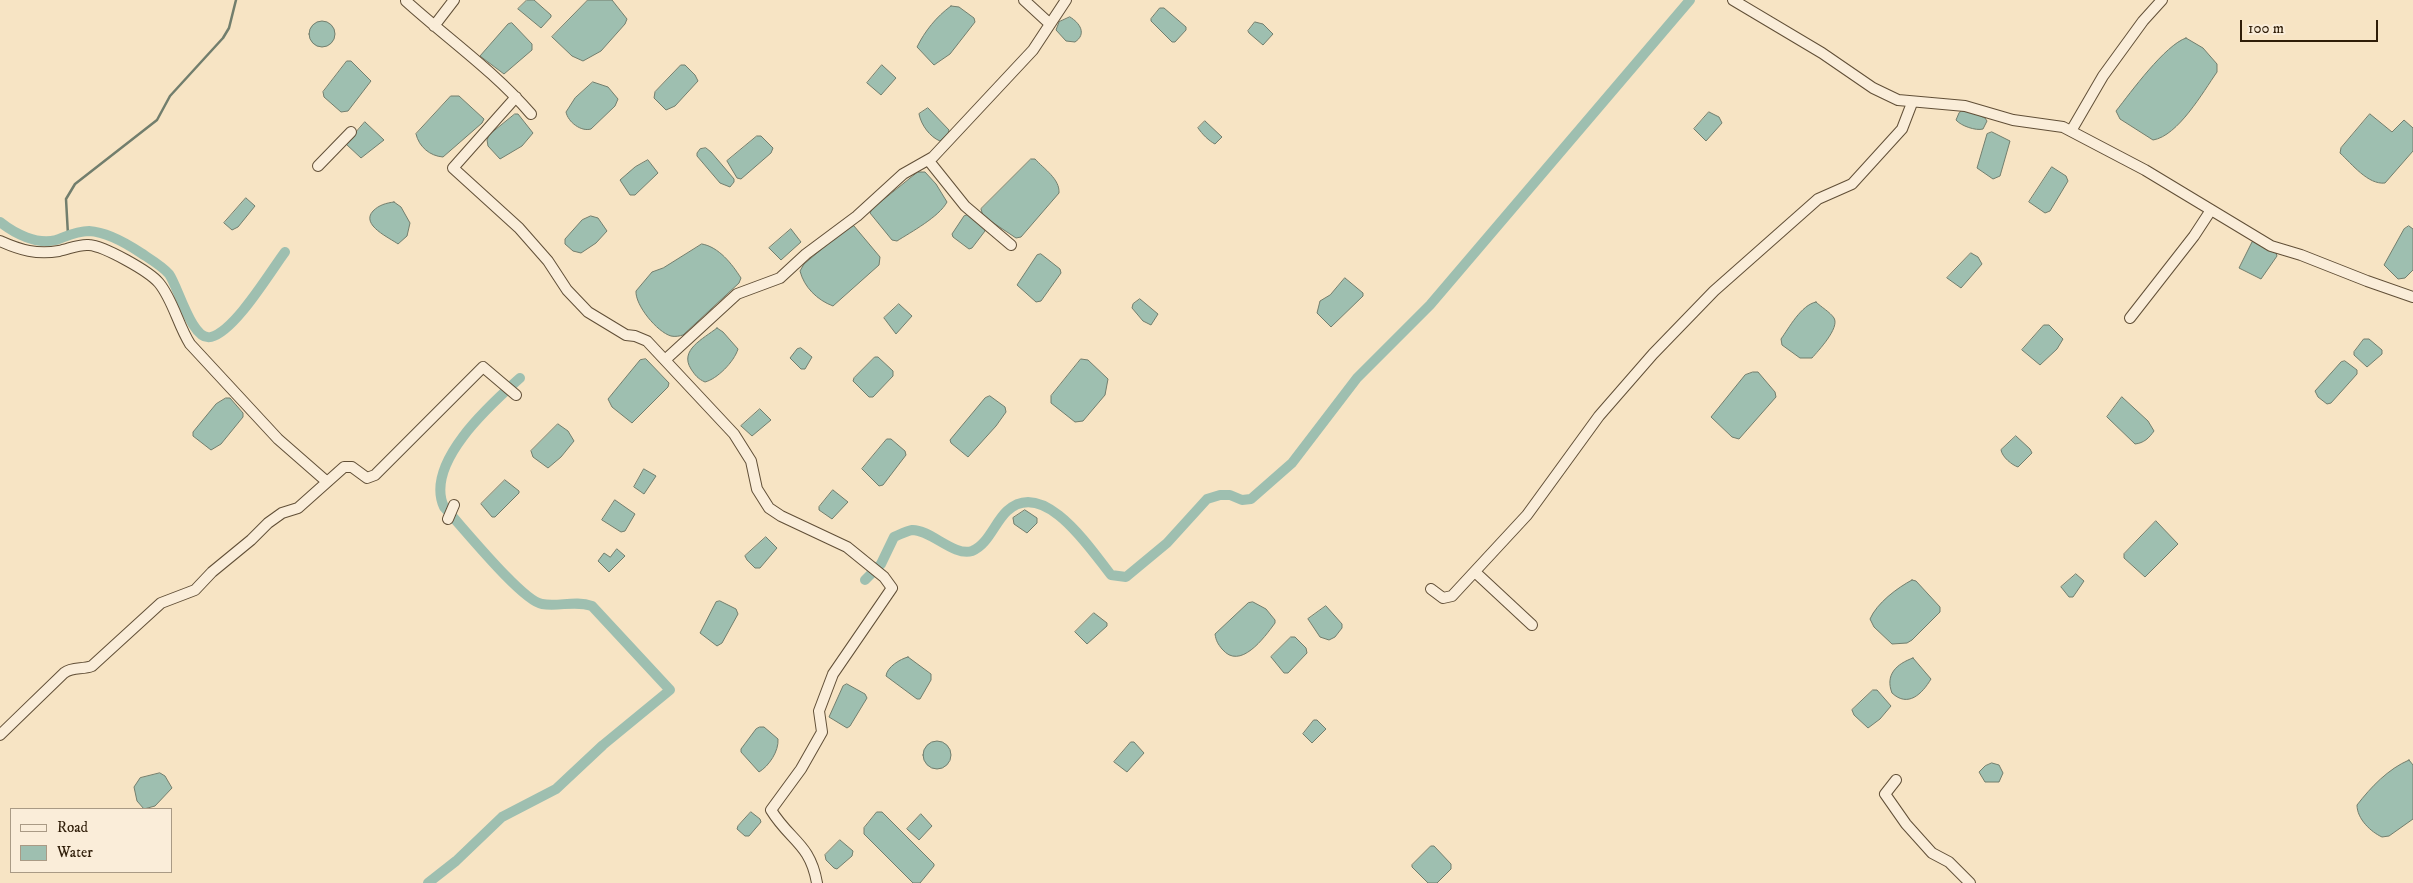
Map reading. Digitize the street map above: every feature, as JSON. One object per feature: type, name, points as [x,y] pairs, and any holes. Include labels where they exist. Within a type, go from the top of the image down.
[{"type":"street","points":[[434,26],[454,0]]},
{"type":"street","points":[[1024,0],[1050,24]]},
{"type":"street","points":[[665,360],[737,294],[780,278],[806,254],[857,216],[903,174],[929,160],[1033,50],[1066,0]]},
{"type":"street","points":[[1733,0],[1790,34],[1873,88],[1898,100],[1912,103],[1965,106],[2013,120],[2063,127],[2145,170],[2271,246],[2302,255],[2366,281],[2413,297]]},
{"type":"street","points":[[2071,131],[2103,76],[2143,21],[2162,0]]},
{"type":"street","points":[[406,1],[490,71],[531,114]]},
{"type":"street","points":[[516,97],[453,168],[519,228],[548,261],[567,290],[588,312],[626,334],[647,341],[734,434],[751,461],[757,489],[769,508],[781,516],[833,539],[867,562],[884,577],[892,588],[890,594],[837,668],[819,711],[823,724],[822,732],[801,769],[772,810],[806,851],[814,866],[817,883]]},
{"type":"street","points":[[1431,589],[1447,598],[1475,572],[1527,515],[1599,416],[1653,354],[1714,291],[1818,199],[1852,184],[1902,128],[1912,103]]},
{"type":"street","points":[[318,166],[351,132]]},
{"type":"street","points":[[929,160],[965,206],[1011,246]]},
{"type":"street","points":[[2130,318],[2194,236],[2211,210]]},
{"type":"street","points":[[0,241],[27,252],[41,253],[89,245],[101,248],[151,276],[159,282],[180,329],[190,344],[266,427],[326,481]]},
{"type":"street","points":[[0,735],[64,673],[72,668],[92,666],[162,602],[195,590],[212,572],[251,540],[268,522],[282,512],[298,508],[326,481],[348,466],[363,477],[367,478],[375,475],[483,367],[503,382],[516,395]]},
{"type":"street","points":[[448,519],[454,505]]},
{"type":"street","points":[[1475,572],[1532,624]]},
{"type":"street","points":[[1896,780],[1885,794],[1890,804],[1932,853],[1949,862],[1970,883]]},
{"type":"water","points":[[527,0],[534,0],[551,15],[541,28],[518,9]]},
{"type":"water","points":[[588,0],[612,0],[627,19],[625,24],[601,51],[583,61],[572,56],[552,37]]},
{"type":"water","points":[[951,6],[959,7],[974,18],[975,22],[950,54],[934,65],[917,47],[931,25]]},
{"type":"water","points":[[1160,8],[1164,8],[1186,27],[1186,30],[1175,42],[1172,42],[1151,21]]},
{"type":"water","points":[[1070,17],[1077,22],[1081,29],[1081,36],[1075,42],[1066,41],[1056,30],[1059,22]]},
{"type":"water","points":[[322,21],[331,25],[335,34],[331,43],[322,47],[313,43],[309,34],[313,25]]},
{"type":"water","points":[[1255,22],[1263,24],[1273,34],[1263,45],[1248,31]]},
{"type":"water","points":[[512,23],[532,44],[532,50],[504,74],[480,56],[508,24]]},
{"type":"water","points":[[2186,38],[2203,48],[2217,64],[2217,72],[2181,122],[2162,137],[2153,140],[2120,119],[2116,111],[2159,59],[2178,42]]},
{"type":"water","points":[[347,61],[351,61],[371,81],[348,111],[341,112],[324,97],[323,92]]},
{"type":"water","points":[[681,65],[685,65],[698,81],[675,106],[666,110],[654,98],[655,92]]},
{"type":"water","points":[[882,65],[896,78],[881,95],[867,83]]},
{"type":"water","points":[[593,82],[608,87],[618,99],[615,106],[591,129],[587,130],[579,128],[572,123],[566,112],[575,98]]},
{"type":"water","points":[[451,96],[459,96],[484,119],[482,123],[443,157],[430,153],[422,147],[416,134]]},
{"type":"water","points":[[928,108],[949,130],[948,134],[940,141],[929,134],[920,118],[919,114]]},
{"type":"water","points":[[1962,111],[1972,112],[1985,118],[1987,121],[1983,129],[1973,129],[1958,122],[1956,120]]},
{"type":"water","points":[[1709,112],[1719,117],[1722,123],[1706,141],[1694,129]]},
{"type":"water","points":[[515,114],[518,114],[533,133],[522,146],[500,159],[488,146],[487,140],[489,135]]},
{"type":"water","points":[[2370,114],[2392,132],[2404,120],[2413,128],[2413,151],[2385,183],[2372,181],[2366,177],[2340,153],[2341,148]]},
{"type":"water","points":[[1205,121],[1222,137],[1215,144],[1198,128]]},
{"type":"water","points":[[365,122],[384,140],[361,158],[346,144]]},
{"type":"water","points":[[1992,132],[2010,141],[2000,176],[1993,179],[1977,168],[1987,134]]},
{"type":"water","points":[[757,136],[761,136],[773,148],[771,153],[741,179],[737,178],[727,161]]},
{"type":"water","points":[[706,148],[734,179],[730,187],[720,183],[697,156],[700,149]]},
{"type":"water","points":[[1031,159],[1035,159],[1051,174],[1057,183],[1059,193],[1021,237],[1016,238],[983,216],[981,209]]},
{"type":"water","points":[[648,160],[658,173],[635,195],[630,195],[620,180],[635,167]]},
{"type":"water","points":[[2052,167],[2066,176],[2068,181],[2050,211],[2045,213],[2029,202]]},
{"type":"water","points":[[918,172],[925,172],[936,184],[947,202],[938,213],[924,224],[897,241],[892,240],[870,213],[872,209]]},
{"type":"water","points":[[246,198],[255,206],[238,227],[232,230],[224,223]]},
{"type":"water","points":[[394,202],[401,207],[410,223],[407,236],[398,244],[383,235],[370,221],[370,216],[375,209]]},
{"type":"water","points":[[968,215],[985,231],[972,248],[969,249],[953,237],[952,234],[964,216]]},
{"type":"water","points":[[591,216],[598,218],[607,231],[596,243],[581,253],[573,251],[565,244],[565,239],[582,220]]},
{"type":"water","points":[[854,226],[880,257],[879,265],[833,306],[822,300],[808,288],[800,271],[804,264],[848,227]]},
{"type":"water","points":[[2409,226],[2413,229],[2413,270],[2405,278],[2398,279],[2384,265],[2404,229]]},
{"type":"water","points":[[791,229],[801,242],[781,260],[769,248]]},
{"type":"water","points":[[2256,241],[2276,253],[2277,256],[2261,279],[2239,268],[2252,242]]},
{"type":"water","points":[[702,244],[719,252],[741,278],[739,283],[683,335],[671,336],[659,329],[648,317],[639,303],[636,291],[652,272],[663,268]]},
{"type":"water","points":[[1971,253],[1978,257],[1982,264],[1961,288],[1947,278]]},
{"type":"water","points":[[1041,254],[1060,269],[1061,273],[1041,301],[1036,302],[1017,285],[1037,255]]},
{"type":"water","points":[[1345,278],[1363,293],[1363,296],[1331,327],[1317,313],[1320,301],[1330,295]]},
{"type":"water","points":[[1140,299],[1158,314],[1151,325],[1143,321],[1132,308],[1133,304]]},
{"type":"water","points":[[1816,302],[1834,318],[1834,327],[1828,339],[1812,358],[1800,358],[1782,345],[1781,339],[1800,312]]},
{"type":"water","points":[[899,304],[912,316],[896,334],[884,318]]},
{"type":"water","points":[[2044,325],[2049,325],[2063,339],[2057,349],[2040,365],[2022,350]]},
{"type":"water","points":[[717,328],[738,349],[733,359],[724,369],[715,377],[705,382],[700,380],[691,369],[688,356],[699,341]]},
{"type":"water","points":[[2364,339],[2369,339],[2382,350],[2382,354],[2367,367],[2354,355],[2354,352]]},
{"type":"water","points":[[801,348],[812,357],[805,369],[801,369],[790,358],[797,349]]},
{"type":"water","points":[[875,357],[878,357],[893,371],[893,376],[873,397],[869,397],[853,381]]},
{"type":"water","points":[[646,359],[669,383],[668,387],[632,423],[612,407],[608,399],[640,360]]},
{"type":"water","points":[[1081,359],[1088,360],[1108,379],[1105,395],[1083,421],[1075,422],[1051,403],[1051,396]]},
{"type":"water","points":[[2345,361],[2357,370],[2357,374],[2331,403],[2327,404],[2318,397],[2315,391],[2341,362]]},
{"type":"water","points":[[1758,372],[1775,392],[1776,397],[1739,439],[1732,437],[1711,417],[1745,375]]},
{"type":"water","points":[[990,396],[1005,407],[1006,412],[968,457],[950,440],[985,398]]},
{"type":"water","points":[[2122,397],[2148,421],[2154,431],[2141,443],[2135,444],[2107,417]]},
{"type":"water","points":[[226,398],[230,398],[243,413],[243,417],[221,444],[211,450],[193,436],[193,432],[216,404]]},
{"type":"water","points":[[760,409],[771,420],[752,436],[741,426]]},
{"type":"water","points":[[558,424],[568,431],[574,441],[561,457],[548,468],[533,457],[531,451]]},
{"type":"water","points":[[2016,436],[2032,453],[2018,467],[2003,455],[2001,450]]},
{"type":"water","points":[[887,439],[891,439],[905,451],[906,455],[883,485],[879,486],[862,469]]},
{"type":"water","points":[[644,469],[656,476],[644,494],[634,487]]},
{"type":"water","points":[[505,480],[519,493],[495,517],[492,517],[481,504]]},
{"type":"water","points":[[833,490],[848,502],[832,519],[819,510],[819,507]]},
{"type":"water","points":[[615,500],[635,514],[625,531],[621,532],[602,520]]},
{"type":"water","points":[[1025,510],[1037,518],[1037,523],[1027,533],[1014,524],[1013,518]]},
{"type":"water","points":[[2156,521],[2178,544],[2145,577],[2124,558],[2124,554]]},
{"type":"water","points":[[766,537],[777,548],[760,568],[755,568],[745,556]]},
{"type":"water","points":[[617,549],[625,556],[609,572],[598,561],[604,553],[610,557]]},
{"type":"water","points":[[2076,574],[2084,581],[2073,597],[2069,597],[2061,587]]},
{"type":"water","points":[[1912,580],[1916,581],[1940,607],[1940,612],[1912,640],[1907,643],[1892,644],[1874,627],[1870,619],[1877,607],[1888,596]]},
{"type":"water","points":[[720,601],[736,609],[738,614],[722,643],[717,646],[700,633],[716,602]]},
{"type":"water","points":[[1253,602],[1266,609],[1275,620],[1275,623],[1251,650],[1236,656],[1229,655],[1219,646],[1215,634],[1248,603]]},
{"type":"water","points":[[1326,606],[1342,624],[1342,628],[1335,637],[1329,640],[1320,637],[1308,619]]},
{"type":"water","points":[[1094,613],[1107,623],[1107,626],[1087,644],[1075,632]]},
{"type":"water","points":[[1291,637],[1295,637],[1306,648],[1307,653],[1288,673],[1284,673],[1271,657]]},
{"type":"water","points":[[908,657],[931,674],[931,680],[920,699],[917,699],[886,676],[894,664]]},
{"type":"water","points":[[1913,658],[1931,679],[1919,694],[1909,699],[1904,699],[1892,693],[1890,687],[1891,676],[1897,667]]},
{"type":"water","points":[[847,684],[865,694],[867,698],[847,728],[829,717],[843,686]]},
{"type":"water","points":[[1873,690],[1877,690],[1891,706],[1880,719],[1868,728],[1854,715],[1852,710]]},
{"type":"water","points":[[1314,720],[1317,720],[1326,729],[1312,743],[1303,734]]},
{"type":"water","points":[[764,727],[778,739],[778,744],[773,758],[759,772],[741,752],[741,749],[756,729]]},
{"type":"water","points":[[937,741],[947,745],[951,755],[947,765],[937,769],[927,765],[923,755],[927,745]]},
{"type":"water","points":[[1131,742],[1134,742],[1144,753],[1127,772],[1114,762]]},
{"type":"water","points":[[2409,760],[2413,765],[2413,819],[2389,836],[2382,837],[2365,824],[2359,815],[2357,805],[2380,779],[2394,768]]},
{"type":"water","points":[[1992,763],[1999,765],[2003,773],[1999,782],[1985,782],[1979,772],[1985,766]]},
{"type":"water","points":[[160,773],[165,776],[172,788],[155,806],[143,808],[137,801],[134,787],[140,778]]},
{"type":"water","points":[[751,812],[761,822],[749,836],[745,836],[737,829]]},
{"type":"water","points":[[877,812],[882,812],[934,864],[920,883],[913,883],[864,834],[864,828]]},
{"type":"water","points":[[921,814],[932,826],[919,840],[907,829]]},
{"type":"water","points":[[840,840],[853,851],[852,856],[837,869],[826,860],[825,855]]},
{"type":"water","points":[[1431,846],[1434,846],[1451,864],[1451,869],[1437,883],[1428,883],[1412,867]]},
{"type":"waterway","points":[[68,235],[66,199],[75,184],[157,120],[170,96],[223,38],[229,28],[236,0]]},
{"type":"waterway","points":[[865,580],[881,564],[894,537],[912,530],[919,531],[950,547],[965,552],[972,551],[983,544],[1007,511],[1021,503],[1036,503],[1051,510],[1079,535],[1111,575],[1126,577],[1167,543],[1207,499],[1220,495],[1230,495],[1242,500],[1251,499],[1292,463],[1357,378],[1430,305],[1690,0]]},
{"type":"waterway","points":[[0,222],[12,231],[34,240],[56,240],[89,231],[103,233],[123,242],[156,263],[169,274],[192,322],[204,336],[211,337],[231,324],[241,313],[285,252]]},
{"type":"waterway","points":[[428,883],[456,861],[502,817],[556,789],[603,745],[670,690],[592,606],[586,604],[542,604],[533,600],[507,577],[444,507],[440,490],[443,472],[452,454],[478,419],[520,378]]}]
